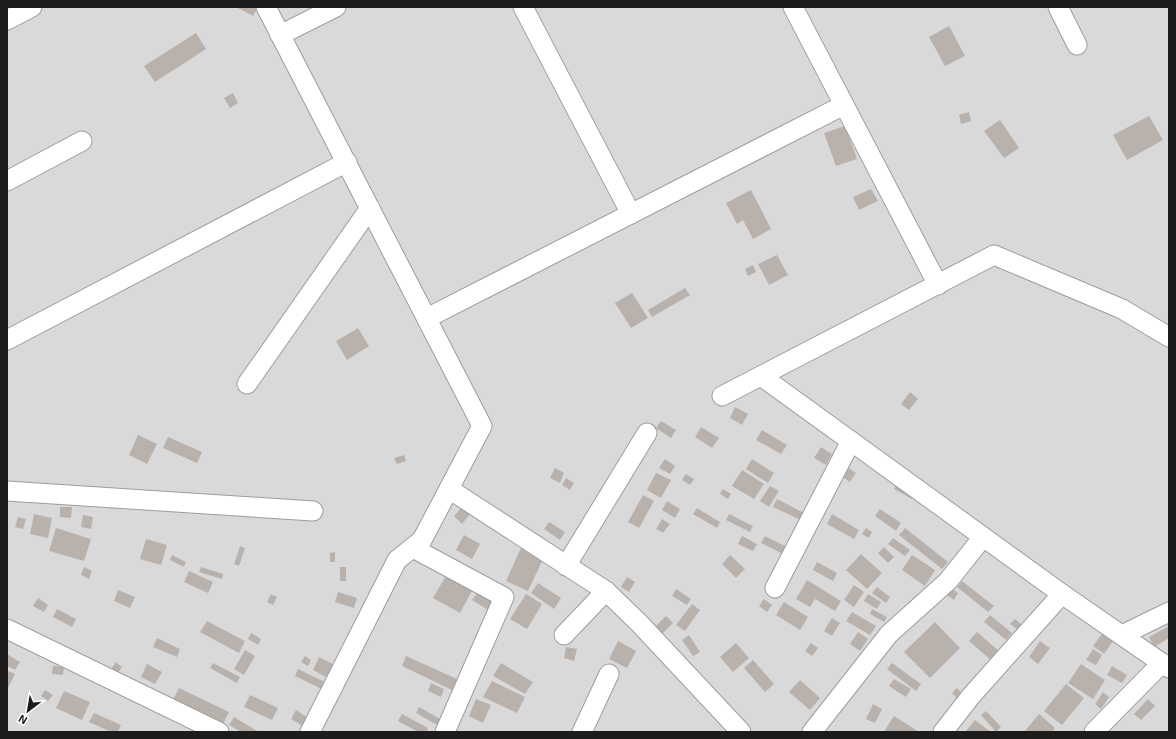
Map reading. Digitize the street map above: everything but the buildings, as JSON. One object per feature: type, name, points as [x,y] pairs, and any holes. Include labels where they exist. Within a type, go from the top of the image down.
[{"type":"street","points":[[7,20],[32,7]]},
{"type":"street","points":[[266,7],[482,426],[422,540],[396,560],[310,732]]},
{"type":"street","points":[[280,35],[336,7]]},
{"type":"street","points":[[522,7],[631,214]]},
{"type":"street","points":[[793,7],[938,285]]},
{"type":"street","points":[[1058,7],[1077,45]]},
{"type":"street","points":[[427,318],[844,105]]},
{"type":"street","points":[[7,181],[82,141]]},
{"type":"street","points":[[7,340],[347,162]]},
{"type":"street","points":[[247,384],[370,208]]},
{"type":"street","points":[[722,396],[994,255],[1122,309],[1169,337]]},
{"type":"street","points":[[761,376],[1062,594],[1165,665],[1094,732]]},
{"type":"street","points":[[566,566],[647,433]]},
{"type":"street","points":[[775,588],[851,441]]},
{"type":"street","points":[[449,489],[606,591],[640,624],[741,732]]},
{"type":"street","points":[[8,493],[313,511]]},
{"type":"street","points":[[812,732],[889,634],[948,580],[983,537]]},
{"type":"street","points":[[413,548],[504,597],[445,732]]},
{"type":"street","points":[[564,635],[606,591]]},
{"type":"street","points":[[943,732],[971,696],[1062,594]]},
{"type":"street","points":[[1122,636],[1169,612]]},
{"type":"street","points":[[7,629],[219,732]]},
{"type":"street","points":[[582,732],[609,674]]},
{"type":"shaded area","points":[[7,7],[1169,7],[1169,732],[7,732]]}]
